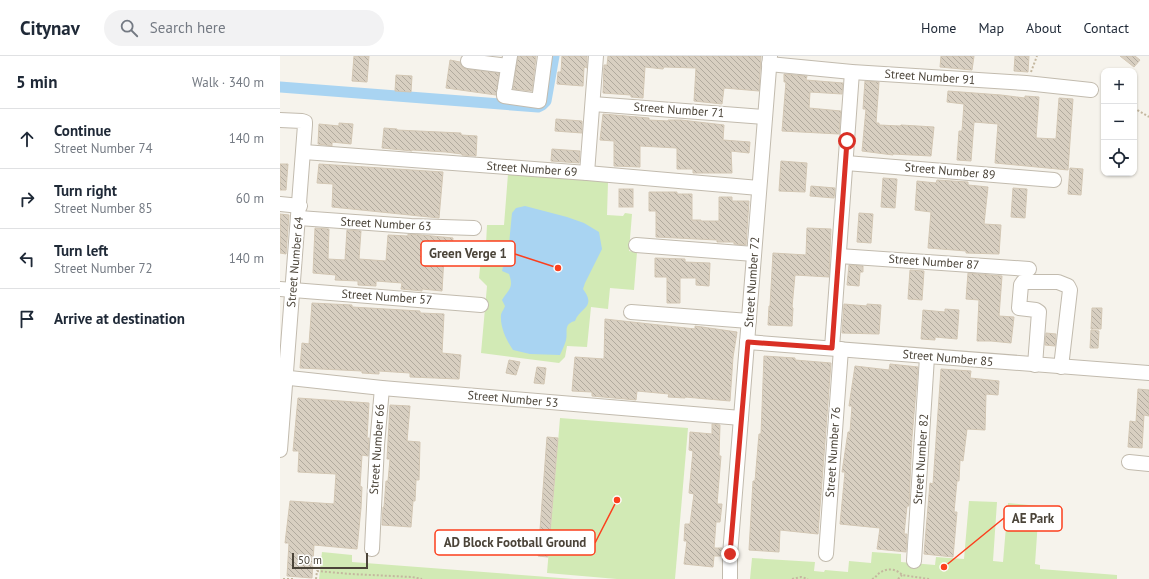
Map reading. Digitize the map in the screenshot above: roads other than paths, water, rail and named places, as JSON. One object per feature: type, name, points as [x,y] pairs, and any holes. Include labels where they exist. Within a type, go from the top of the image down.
[{"type":"street","points":[[468,60],[509,61],[504,96],[539,101],[545,56]]},
{"type":"street","points":[[587,173],[596,56]]},
{"type":"street","name":"Street Number 91","points":[[769,60],[852,72],[1026,83],[1091,90]]},
{"type":"street","name":"Street Number 72","points":[[730,579],[730,554],[748,342],[769,60]]},
{"type":"street","name":"Street Number 76","points":[[826,554],[837,349],[838,256],[852,72]]},
{"type":"street","name":"Street Number 71","points":[[593,104],[765,117]]},
{"type":"street","name":"Street Number 64","points":[[280,120],[305,122],[299,212],[286,290],[280,450]]},
{"type":"street","name":"Street Number 69","points":[[304,152],[587,173],[759,188]]},
{"type":"street","name":"Street Number 89","points":[[846,163],[1054,180]]},
{"type":"street","name":"Street Number 63","points":[[280,204],[299,212],[411,226],[474,228]]},
{"type":"street","points":[[636,245],[754,254]]},
{"type":"street","name":"Street Number 87","points":[[838,256],[1029,269]]},
{"type":"street","points":[[1035,365],[1039,312],[1036,310],[1019,308],[1021,285],[1023,282],[1058,282],[1068,286],[1070,290],[1061,367]]},
{"type":"street","name":"Street Number 57","points":[[286,290],[482,305]]},
{"type":"street","points":[[631,312],[749,321]]},
{"type":"street","name":"Street Number 85","points":[[748,342],[1149,374]]},
{"type":"street","name":"Street Number 82","points":[[914,561],[928,357]]},
{"type":"street","name":"Street Number 53","points":[[283,378],[382,388],[741,418]]},
{"type":"street","name":"Street Number 66","points":[[372,549],[377,445],[382,388]]},
{"type":"street","points":[[1129,462],[1149,464]]},
{"type":"water","points":[[525,206],[567,217],[584,223],[599,232],[602,249],[583,289],[587,295],[588,304],[577,316],[575,321],[571,322],[567,326],[566,340],[560,355],[530,354],[513,350],[506,338],[502,325],[501,314],[505,306],[502,300],[511,285],[509,274],[502,271],[503,267],[506,265],[503,251],[509,244],[512,213],[516,208]]},
{"type":"waterway","points":[[280,87],[538,107],[546,101],[554,56]]},
{"type":"place","name":"Green Verge 1","points":[[558,268]]},
{"type":"place","name":"AD Block Football Ground","points":[[617,500]]},
{"type":"place","name":"AE Park","points":[[944,567]]}]
